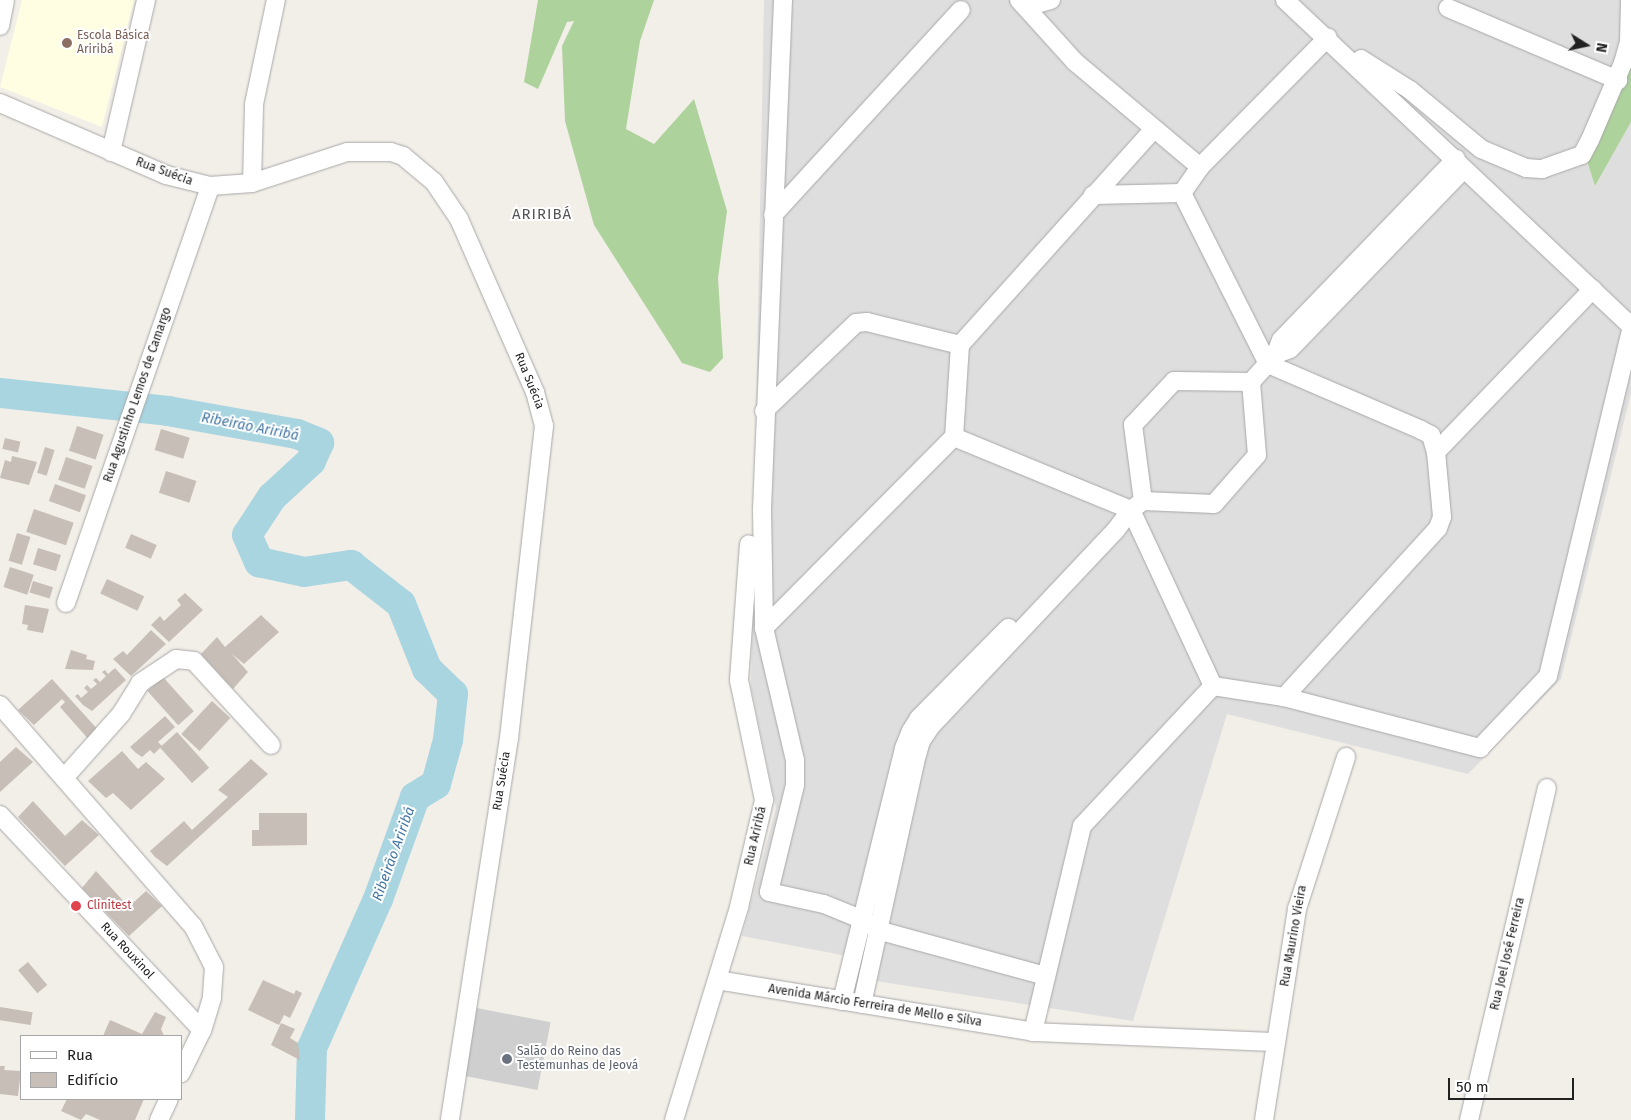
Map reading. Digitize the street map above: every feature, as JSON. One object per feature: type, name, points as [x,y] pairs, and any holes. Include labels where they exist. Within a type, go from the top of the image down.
[{"type":"street","points":[[0,26],[6,0]]},
{"type":"street","points":[[111,152],[146,0]]},
{"type":"street","points":[[252,183],[254,104],[276,0]]},
{"type":"street","points":[[783,0],[773,215],[771,338],[764,411],[764,628],[795,760],[795,785],[769,892],[824,904],[864,920],[881,931],[1046,976]]},
{"type":"street","points":[[1023,4],[1051,0]]},
{"type":"street","points":[[1285,0],[1332,41],[1631,326]]},
{"type":"street","points":[[1332,41],[1410,90],[1481,148],[1526,168],[1561,164],[1582,155],[1618,80],[1628,42],[1630,0]]},
{"type":"street","points":[[1023,4],[1074,62],[1200,167]]},
{"type":"street","points":[[1448,8],[1618,80]]},
{"type":"street","points":[[773,215],[961,10]]},
{"type":"street","points":[[1182,193],[1200,167],[1332,41]]},
{"type":"street","name":"Rua Suécia","points":[[0,104],[166,175],[210,186],[252,183],[347,152],[378,150],[403,156],[434,182],[459,219],[541,409],[544,446],[518,672],[450,1120]]},
{"type":"street","points":[[764,628],[954,437],[960,345],[1154,129]]},
{"type":"street","points":[[954,437],[1132,509],[1214,504],[1257,455],[1251,382],[1271,360],[1290,349],[1461,164]]},
{"type":"street","name":"Rua Agustinho Lemos de Camargo","points":[[66,603],[210,186]]},
{"type":"street","points":[[1093,195],[1182,193]]},
{"type":"street","points":[[1182,193],[1271,360],[1431,435],[1436,452],[1442,517],[1438,528],[1284,697]]},
{"type":"street","points":[[1436,452],[1593,289]]},
{"type":"street","points":[[764,411],[856,323],[867,322],[960,345]]},
{"type":"street","points":[[1213,686],[1284,697],[1480,748],[1548,676],[1631,331]]},
{"type":"street","points":[[1213,686],[1132,509],[1133,425],[1174,381],[1251,382]]},
{"type":"street","points":[[842,1001],[856,940],[864,920],[904,748],[919,718],[1109,525],[1132,509]]},
{"type":"street","points":[[862,1004],[881,931],[921,741],[931,726],[1115,531],[1132,509]]},
{"type":"street","name":"Rua Ariribá","points":[[674,1120],[746,884],[764,800],[739,680],[749,544]]},
{"type":"street","points":[[64,778],[121,714],[140,683],[176,659],[194,661],[271,745]]},
{"type":"street","points":[[1033,1032],[1082,826],[1213,686]]},
{"type":"street","points":[[0,705],[193,926],[210,955],[214,967],[212,998],[202,1030],[182,1070]]},
{"type":"street","name":"Rua Maurino Vieira","points":[[1264,1120],[1298,901],[1346,757]]},
{"type":"street","name":"Rua Joel José Ferreira","points":[[1469,1120],[1547,788]]},
{"type":"street","name":"Rua Rouxinol","points":[[0,815],[202,1030]]},
{"type":"street","points":[[824,904],[840,916],[856,940]]},
{"type":"street","name":"Avenida Márcio Ferreira de Mello e Silva","points":[[717,980],[1033,1032],[1276,1042]]},
{"type":"street","points":[[159,1120],[169,1100]]},
{"type":"shaded area","name":"Escola Básica Ariribá","points":[[22,0],[134,0],[102,127],[0,87]]},
{"type":"shaded area","points":[[764,0],[1631,0],[1631,61],[1587,162],[1595,186],[1631,122],[1631,393],[1561,679],[1468,774],[1227,714],[1133,1021],[876,981],[879,962],[742,936],[776,808],[751,687]]},
{"type":"shaded area","name":"Salão do Reino das Testemunhas de Jeová","points":[[477,1008],[551,1022],[537,1090],[464,1076]]},
{"type":"green space","points":[[538,0],[654,0],[640,41],[626,129],[654,144],[694,99],[727,211],[718,278],[723,358],[710,372],[682,363],[594,225],[565,121],[562,46],[574,21],[567,22],[538,89],[524,82]]},
{"type":"green space","points":[[1631,61],[1631,122],[1595,186],[1587,161]]},
{"type":"building","points":[[77,426],[104,435],[96,459],[69,451]]},
{"type":"building","points":[[161,429],[190,438],[183,459],[155,450]]},
{"type":"building","points":[[5,438],[21,442],[18,453],[2,449]]},
{"type":"building","points":[[45,447],[55,450],[47,476],[37,473]]},
{"type":"building","points":[[12,456],[37,462],[29,485],[0,478],[5,460],[11,462]]},
{"type":"building","points":[[66,457],[92,466],[85,489],[58,480]]},
{"type":"building","points":[[166,471],[196,481],[189,503],[159,493]]},
{"type":"building","points":[[55,484],[86,495],[80,512],[49,501]]},
{"type":"building","points":[[34,509],[74,523],[66,545],[26,532]]},
{"type":"building","points":[[17,533],[30,537],[22,565],[9,561]]},
{"type":"building","points":[[131,534],[157,545],[151,559],[125,548]]},
{"type":"building","points":[[38,548],[61,555],[56,571],[33,564]]},
{"type":"building","points":[[10,567],[34,575],[27,595],[4,587]]},
{"type":"building","points":[[107,579],[144,596],[137,611],[100,594]]},
{"type":"building","points":[[33,581],[53,587],[50,599],[29,592]]},
{"type":"building","points":[[185,593],[203,610],[169,642],[151,625],[160,616],[164,621],[181,605],[177,600]]},
{"type":"building","points":[[25,605],[49,609],[43,633],[27,630],[28,625],[22,624]]},
{"type":"building","points":[[261,615],[279,632],[244,664],[232,654],[248,672],[233,689],[201,654],[217,637],[225,647]]},
{"type":"building","points":[[151,630],[166,644],[131,676],[113,659],[123,651],[127,655]]},
{"type":"building","points":[[71,650],[87,655],[86,659],[95,661],[93,670],[65,669]]},
{"type":"building","points":[[115,668],[126,680],[92,711],[83,705],[75,696],[78,694],[81,698],[88,692],[84,688],[87,685],[91,689],[97,684],[93,680],[96,678],[100,682],[106,676],[102,672],[105,670],[108,674]]},
{"type":"building","points":[[163,677],[194,711],[178,725],[147,691]]},
{"type":"building","points":[[52,679],[100,732],[90,741],[60,707],[65,702],[62,699],[34,725],[18,710]]},
{"type":"building","points":[[212,701],[230,718],[200,751],[181,734]]},
{"type":"building","points":[[165,716],[175,727],[158,742],[162,746],[154,754],[150,750],[142,757],[136,753],[130,747]]},
{"type":"building","points":[[177,732],[209,768],[192,783],[160,747]]},
{"type":"building","points":[[16,747],[33,762],[0,792],[0,762]]},
{"type":"building","points":[[122,751],[138,769],[146,762],[165,779],[131,810],[113,793],[106,798],[88,781]]},
{"type":"building","points":[[251,759],[268,774],[167,866],[155,857],[150,851],[184,821],[192,830],[228,797],[218,790]]},
{"type":"building","points":[[33,801],[65,836],[82,820],[99,835],[65,866],[18,817]]},
{"type":"building","points":[[259,813],[307,813],[307,845],[252,846],[252,830],[259,830]]},
{"type":"building","points":[[96,871],[127,905],[123,912],[146,891],[162,906],[129,936],[82,888]]},
{"type":"building","points":[[28,962],[47,985],[37,993],[18,970]]},
{"type":"building","points":[[263,980],[294,994],[296,990],[302,993],[290,1018],[284,1015],[279,1025],[248,1010]]},
{"type":"building","points":[[0,1007],[33,1012],[31,1025],[0,1020]]},
{"type":"building","points":[[155,1012],[166,1017],[161,1029],[164,1035],[103,1035],[110,1020],[142,1034]]},
{"type":"building","points":[[281,1023],[295,1029],[290,1038],[298,1043],[300,1060],[271,1045]]},
{"type":"building","points":[[0,1066],[5,1066],[4,1070],[20,1071],[18,1096],[0,1094]]},
{"type":"building","points":[[66,1100],[144,1100],[135,1120],[100,1120],[86,1114],[81,1120],[61,1111]]},
{"type":"waterway","name":"Ribeirão Ariribá","points":[[0,393],[168,411],[297,434],[319,443],[311,461],[272,497],[247,535],[259,562],[304,572],[351,565],[401,604],[427,669],[453,694],[448,740],[436,784],[415,797],[378,899],[312,1048],[310,1120]]},
{"type":"place","name":"Escola Básica Ariribá","points":[[67,43]]},
{"type":"place","name":"Clinitest","points":[[76,906]]},
{"type":"place","name":"Salão do Reino das Testemunhas de Jeová","points":[[507,1059]]},
{"type":"district","name":"ARIRIBÁ","points":[[542,215]]}]
